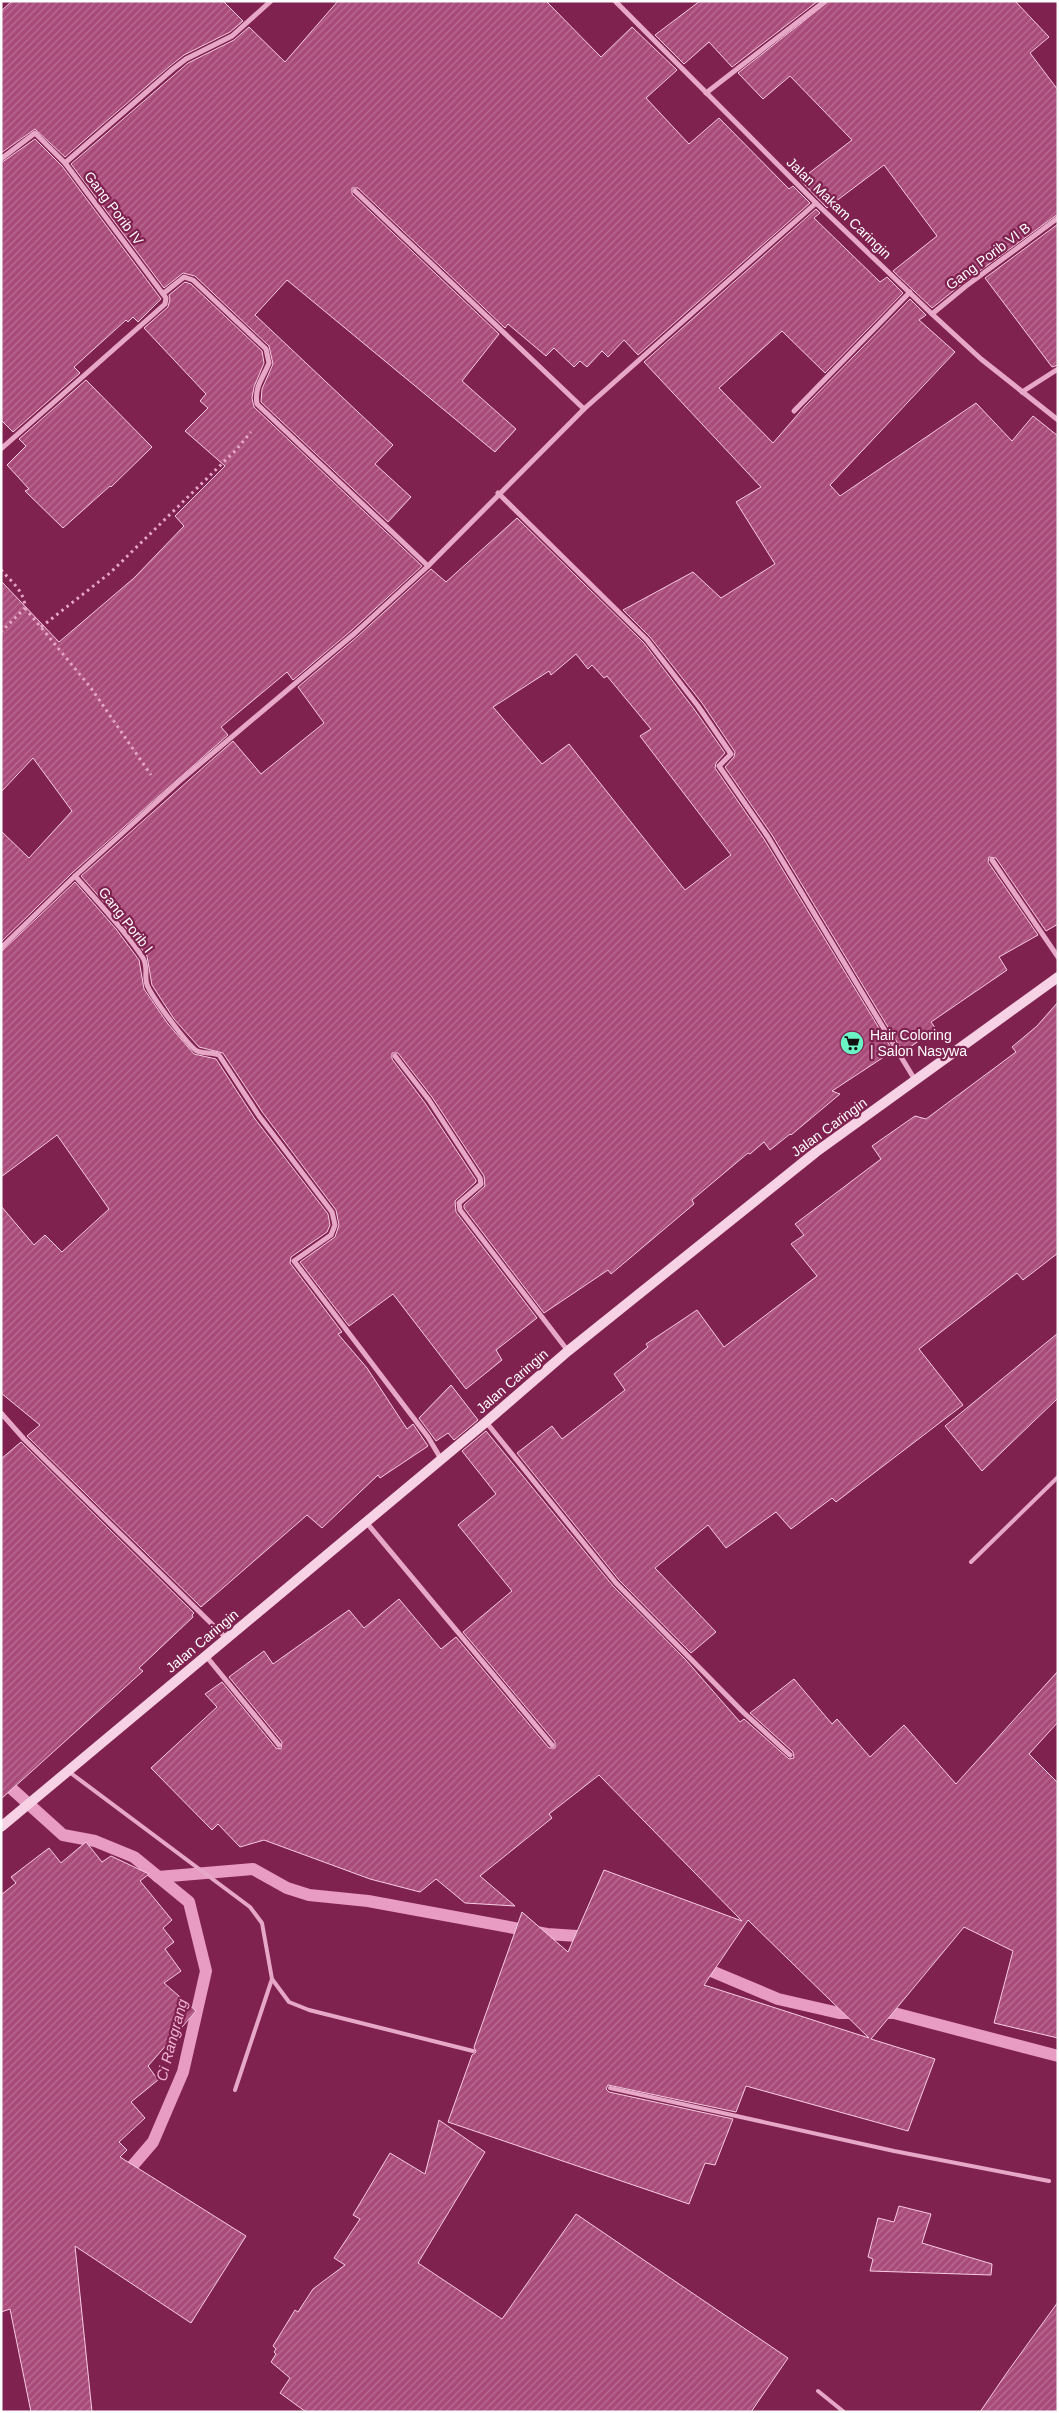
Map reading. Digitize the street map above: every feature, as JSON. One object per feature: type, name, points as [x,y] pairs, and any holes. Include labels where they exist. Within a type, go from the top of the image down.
[{"type":"main road","name":"Jalan Caringin","points":[[1,1827],[486,1422],[568,1351],[816,1152],[1058,977]]},
{"type":"street","points":[[65,163],[173,68],[186,59],[232,36],[271,1]]},
{"type":"street","name":"Jalan Makam Caringin","points":[[615,1],[816,203],[932,314],[981,359],[1058,420]]},
{"type":"street","points":[[706,93],[825,1]]},
{"type":"street","name":"Gang Porib IV","points":[[1,159],[35,133],[65,163],[164,293]]},
{"type":"street","points":[[355,191],[584,410]]},
{"type":"street","points":[[1,948],[75,876],[165,794],[355,633],[428,566],[498,493],[584,410],[816,203]]},
{"type":"street","name":"Gang Porib VI B","points":[[932,314],[966,286],[1058,218]]},
{"type":"street","points":[[1,449],[164,304],[166,298],[164,293],[184,277],[193,280],[266,349],[269,363],[255,394],[257,404],[428,566]]},
{"type":"street","points":[[794,411],[910,292]]},
{"type":"street","points":[[1022,392],[1058,369]]},
{"type":"street","points":[[498,493],[647,640],[698,706],[731,754],[719,766],[768,837],[915,1081]]},
{"type":"street","points":[[992,860],[1058,957]]},
{"type":"street","name":"Gang Porib I","points":[[75,876],[97,900],[143,958],[146,964],[148,987],[157,1002],[195,1050],[219,1055],[259,1116],[323,1198],[335,1221],[335,1228],[331,1235],[294,1261],[428,1437],[441,1459]]},
{"type":"street","points":[[395,1056],[428,1100],[480,1178],[481,1184],[459,1203],[460,1210],[568,1351]]},
{"type":"street","points":[[1,1413],[24,1439],[226,1638]]},
{"type":"street","points":[[486,1422],[616,1583],[743,1712],[790,1755]]},
{"type":"street","points":[[366,1522],[552,1745]]},
{"type":"street","points":[[205,1656],[279,1745]]},
{"type":"lane","points":[[971,1562],[1058,1477]]},
{"type":"lane","points":[[68,1771],[250,1908],[262,1923],[272,1979],[289,2002],[309,2010],[473,2051]]},
{"type":"lane","points":[[235,2090],[272,1979]]},
{"type":"lane","points":[[610,2088],[894,2151],[1049,2181]]},
{"type":"lane","points":[[818,2391],[844,2412]]},
{"type":"path","points":[[41,627],[110,573],[236,450],[267,414]]},
{"type":"path","points":[[1,570],[22,594],[25,608],[91,688],[165,794]]},
{"type":"path","points":[[1,632],[25,608]]},
{"type":"building","points":[[12,1],[223,1],[243,21],[230,32],[184,55],[65,157],[35,129],[1,153],[1,11]]},
{"type":"building","points":[[338,1],[546,1],[601,57],[632,27],[677,70],[646,98],[689,144],[719,118],[789,189],[793,186],[810,203],[638,355],[624,340],[608,357],[602,351],[587,367],[580,361],[574,367],[554,348],[546,356],[508,324],[505,328],[358,188],[352,188],[352,194],[499,334],[462,381],[516,429],[495,452],[287,280],[255,315],[393,445],[375,464],[411,497],[388,522],[261,402],[262,389],[273,364],[269,346],[195,276],[183,273],[164,288],[71,164],[188,63],[234,40],[249,27],[285,62]]},
{"type":"building","points":[[700,1],[818,1],[732,67],[709,42],[684,64],[655,35]]},
{"type":"building","points":[[829,1],[1015,1],[1049,37],[1030,53],[1058,90],[1058,214],[963,283],[932,308],[893,271],[937,236],[884,165],[827,208],[800,180],[852,140],[790,76],[763,99],[738,73]]},
{"type":"building","points":[[35,139],[62,166],[161,299],[138,322],[133,317],[128,322],[126,320],[74,367],[80,373],[13,432],[1,420],[1,163]]},
{"type":"building","points":[[816,209],[820,213],[814,218],[880,282],[887,277],[903,293],[825,373],[782,331],[719,388],[773,443],[806,405],[910,299],[926,315],[919,320],[955,352],[830,485],[840,496],[976,403],[1012,441],[1033,416],[1058,436],[1058,924],[1046,931],[996,858],[989,857],[988,862],[1038,935],[999,957],[1007,970],[931,1022],[936,1029],[903,1052],[772,835],[725,767],[734,757],[735,752],[702,703],[650,637],[623,610],[693,572],[721,598],[775,564],[736,502],[761,487],[644,362]]},
{"type":"building","points":[[1058,224],[1058,365],[1052,367],[985,278]]},
{"type":"building","points":[[185,282],[191,284],[262,351],[264,363],[254,387],[252,398],[254,407],[422,566],[352,630],[293,680],[287,672],[221,727],[228,735],[72,873],[1,942],[1,831],[29,858],[72,811],[33,758],[1,792],[1,581],[59,642],[134,578],[184,526],[175,516],[225,466],[185,431],[208,408],[200,401],[206,394],[144,328],[168,307],[169,295]]},
{"type":"building","points":[[86,380],[152,447],[111,487],[63,528],[25,491],[29,489],[7,465],[26,446],[19,439]]},
{"type":"building","points":[[517,518],[644,643],[725,753],[716,763],[715,768],[764,839],[893,1051],[832,1091],[840,1094],[770,1150],[764,1142],[750,1154],[748,1153],[692,1200],[694,1204],[611,1274],[608,1270],[544,1313],[464,1208],[464,1205],[485,1186],[484,1176],[432,1097],[398,1053],[392,1053],[392,1059],[425,1103],[476,1180],[455,1201],[456,1212],[537,1318],[496,1350],[502,1360],[466,1389],[393,1294],[349,1326],[300,1262],[335,1237],[339,1225],[336,1210],[263,1113],[223,1053],[199,1047],[174,1019],[152,985],[147,956],[123,924],[81,876],[233,741],[261,774],[324,723],[298,687],[358,636],[431,569],[446,582]],"holes":[[[576,654],[588,669],[592,665],[604,678],[607,676],[651,729],[640,736],[731,855],[685,890],[569,744],[542,764],[493,707],[549,671],[551,675]]]},
{"type":"building","points":[[75,882],[116,929],[139,960],[144,989],[168,1024],[194,1054],[216,1059],[255,1119],[328,1214],[330,1225],[327,1232],[291,1257],[290,1263],[342,1332],[338,1334],[367,1368],[407,1429],[413,1424],[428,1446],[380,1478],[378,1475],[322,1528],[307,1515],[201,1607],[27,1436],[40,1425],[1,1393],[1,1206],[34,1245],[45,1235],[62,1252],[109,1209],[57,1135],[1,1177],[1,952]]},
{"type":"building","points":[[1058,1002],[1058,1253],[1023,1280],[1017,1273],[919,1349],[963,1405],[836,1502],[832,1498],[791,1529],[776,1512],[726,1548],[708,1525],[655,1568],[716,1632],[691,1653],[619,1580],[517,1453],[552,1426],[562,1439],[625,1390],[614,1374],[648,1347],[646,1344],[697,1310],[724,1347],[817,1276],[791,1244],[804,1235],[795,1224],[881,1159],[872,1146],[915,1116],[926,1119],[1016,1052],[1012,1047],[1037,1026]]},
{"type":"building","points":[[1058,1333],[1058,1398],[982,1471],[945,1426]]},
{"type":"building","points":[[451,1385],[478,1420],[454,1440],[448,1433],[436,1441],[419,1418]]},
{"type":"building","points":[[486,1431],[613,1586],[685,1659],[740,1722],[744,1719],[789,1759],[794,1758],[793,1752],[750,1713],[794,1679],[832,1724],[837,1719],[870,1757],[904,1725],[956,1784],[1058,1671],[1058,1722],[1029,1754],[1058,1783],[1058,2038],[994,2023],[1013,1951],[964,1927],[871,2039],[935,2059],[908,2131],[746,2086],[736,2112],[608,2085],[606,2089],[609,2092],[733,2119],[715,2165],[705,2163],[689,2204],[448,2122],[472,2055],[476,2052],[474,2047],[522,1912],[568,1952],[604,1870],[742,1921],[599,1775],[549,1814],[552,1818],[480,1876],[515,1906],[465,1903],[436,1879],[420,1892],[370,1879],[264,1840],[240,1847],[218,1824],[212,1830],[151,1768],[217,1707],[205,1694],[222,1682],[276,1748],[281,1749],[282,1742],[229,1677],[264,1651],[273,1664],[349,1610],[364,1628],[399,1599],[441,1649],[456,1637],[549,1748],[555,1748],[555,1742],[463,1632],[512,1591],[458,1525],[496,1494],[462,1451]],"holes":[[[748,1920],[869,2038],[704,1985]]]},
{"type":"building","points":[[21,1442],[194,1613],[193,1617],[139,1668],[143,1671],[1,1799],[1,1459]]},
{"type":"building","points":[[86,1842],[102,1862],[111,1856],[149,1874],[140,1881],[172,1920],[163,1928],[174,1942],[165,1949],[181,1971],[164,1983],[196,2011],[148,2066],[158,2080],[131,2102],[145,2118],[119,2142],[127,2150],[120,2157],[246,2236],[191,2323],[75,2246],[92,2412],[31,2412],[10,2309],[1,2312],[1,1895],[16,1883],[11,1877],[49,1848],[61,1863]]},
{"type":"building","points":[[439,2120],[485,2152],[418,2263],[502,2319],[576,2214],[788,2358],[751,2412],[306,2412],[280,2393],[290,2378],[271,2362],[276,2354],[274,2352],[276,2349],[273,2346],[295,2310],[298,2312],[313,2289],[345,2265],[334,2258],[360,2219],[353,2215],[390,2153],[425,2174]]},
{"type":"building","points":[[899,2206],[931,2214],[922,2243],[992,2264],[991,2275],[870,2271],[873,2259],[868,2257],[878,2218],[894,2222]]},
{"type":"building","points":[[1058,2302],[1058,2412],[980,2412],[1006,2374]]},
{"type":"waterway","name":"Ci Rangrang","points":[[1,1779],[63,1835],[95,1841],[134,1857],[189,1902],[206,1971],[183,2072],[153,2142],[122,2178]]},
{"type":"waterway","points":[[158,1877],[253,1869],[287,1888],[309,1895],[368,1901],[547,1934],[592,1937]]},
{"type":"waterway","points":[[697,1965],[778,1999],[839,2013],[894,2013],[1058,2056]]},
{"type":"place","name":"Hair Coloring | Salon Nasywa","points":[[852,1043]]}]
